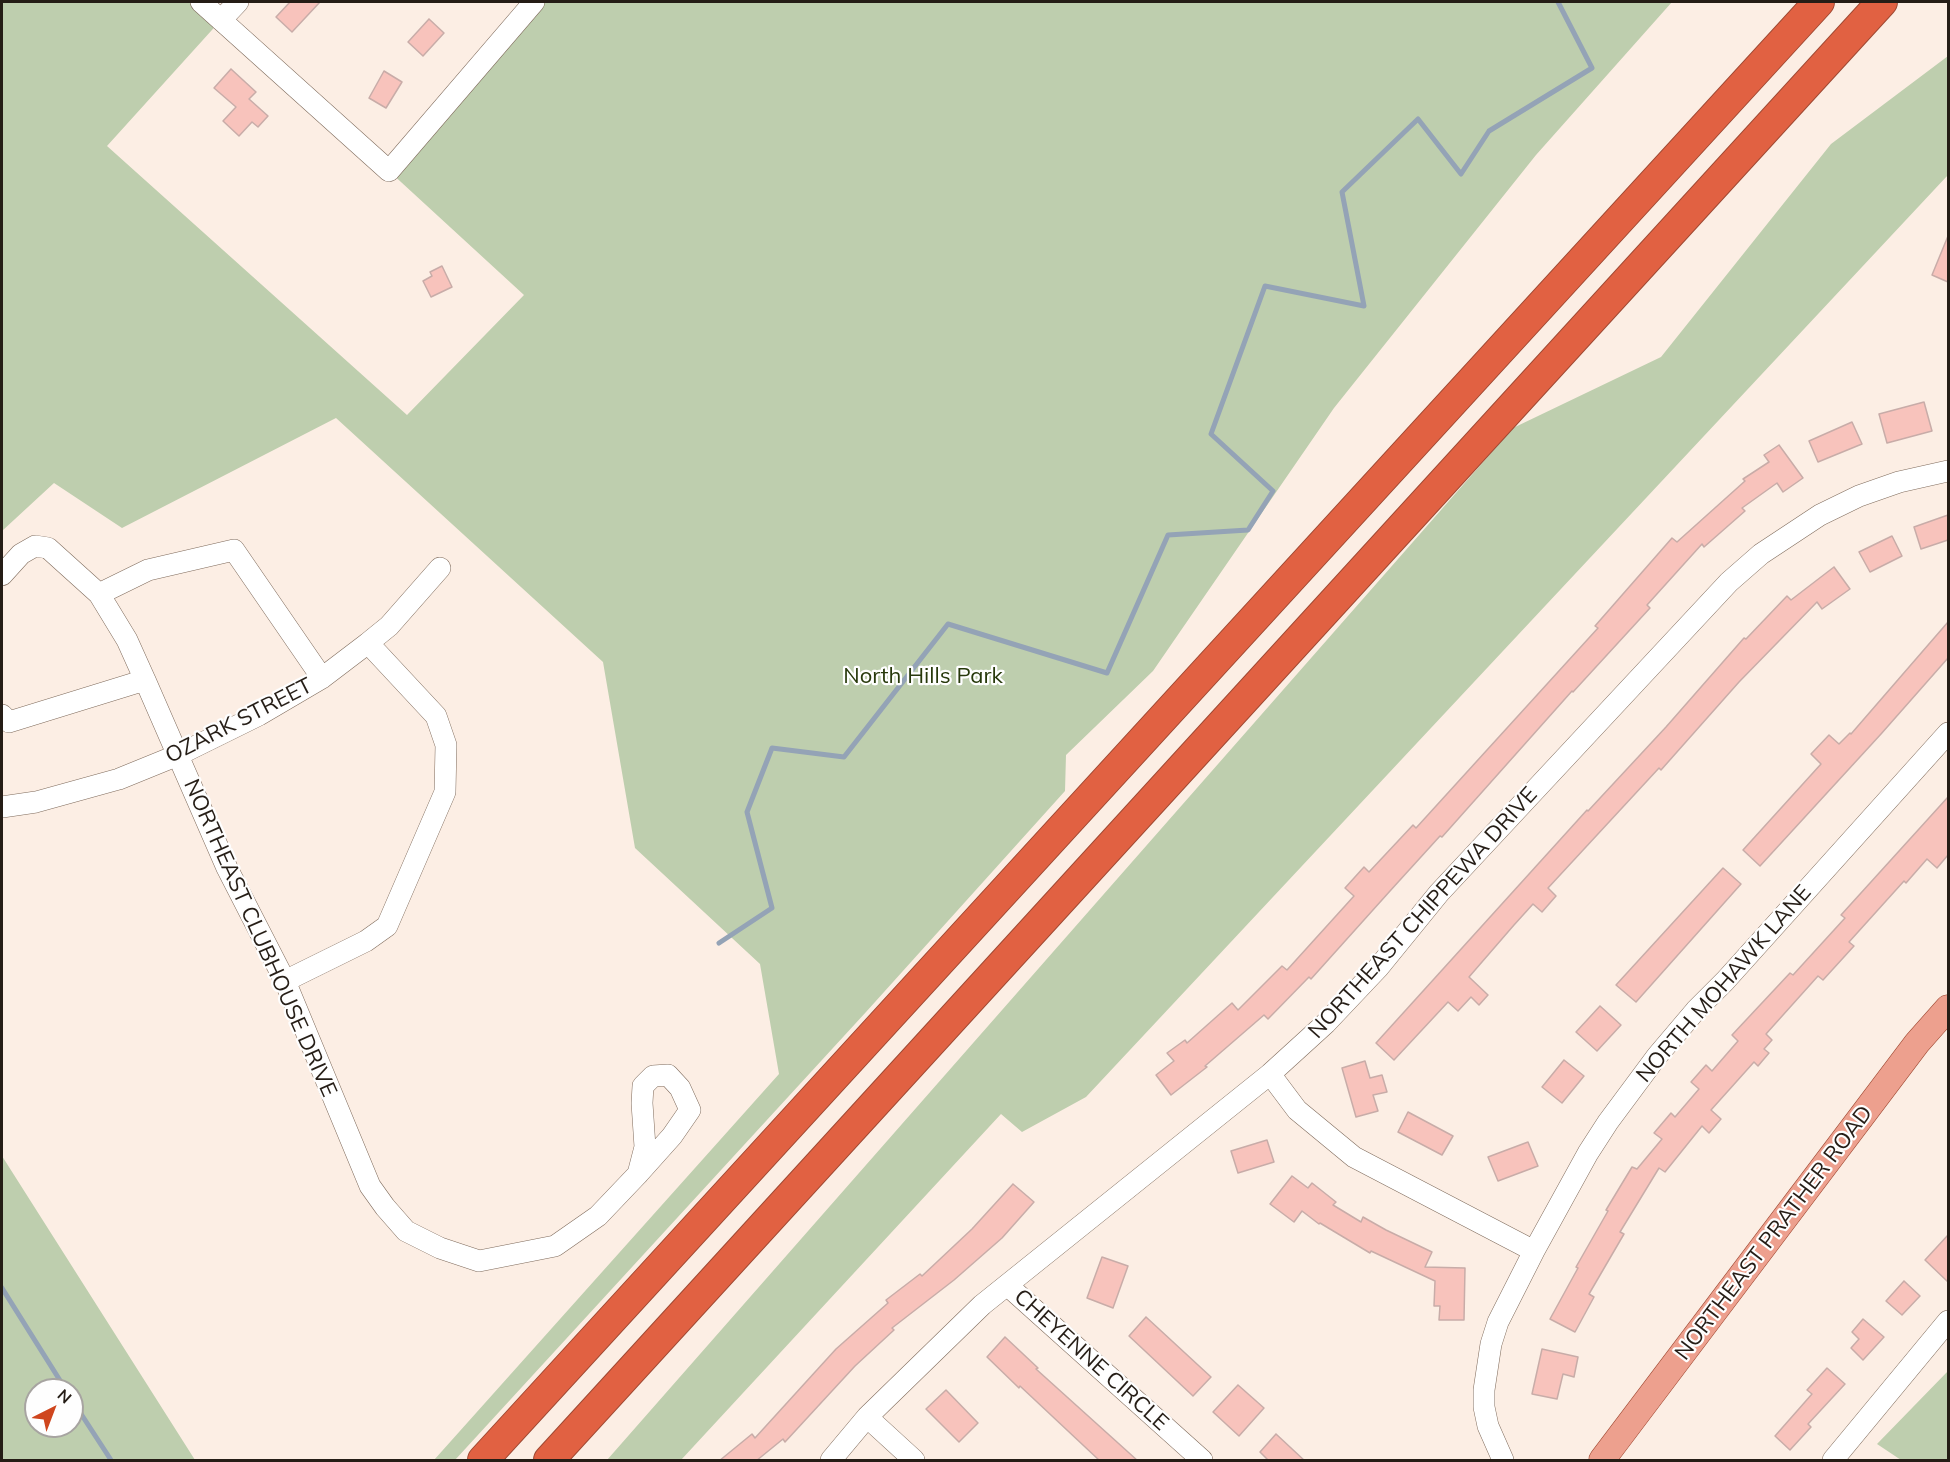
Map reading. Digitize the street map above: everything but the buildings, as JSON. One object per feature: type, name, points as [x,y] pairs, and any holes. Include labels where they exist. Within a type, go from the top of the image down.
[{"type":"highway","points":[[483,1461],[1819,2]]},
{"type":"highway","points":[[549,1461],[1882,2]]},
{"type":"main road","name":"NORTHEAST PRATHER ROAD","points":[[1602,1461],[1917,1043],[1948,1008]]},
{"type":"street","points":[[201,2],[389,171],[534,2]]},
{"type":"street","points":[[221,20],[238,2]]},
{"type":"street","name":"NORTHEAST CHIPPEWA DRIVE","points":[[831,1461],[867,1417],[982,1305],[1270,1074],[1326,1023],[1378,968],[1439,893],[1729,582],[1761,554],[1820,515],[1859,496],[1899,482],[1948,471]]},
{"type":"street","name":"NORTHEAST CLUBHOUSE DRIVE","points":[[2,575],[21,554],[34,546],[48,548],[99,594],[127,640],[227,868],[285,981],[370,1186],[406,1231],[440,1248],[479,1261],[555,1246],[598,1216],[638,1174]]},
{"type":"street","points":[[99,594],[148,570],[234,550],[322,678]]},
{"type":"street","name":"OZARK STREET","points":[[2,807],[36,802],[119,780],[178,755],[259,715],[322,678],[368,643],[395,619],[440,568]]},
{"type":"street","points":[[285,981],[366,940],[387,926],[445,792],[446,745],[436,716],[368,643]]},
{"type":"street","points":[[2,715],[9,722],[145,680]]},
{"type":"street","name":"NORTH MOHAWK LANE","points":[[1503,1461],[1488,1426],[1484,1407],[1484,1390],[1491,1344],[1498,1322],[1534,1251],[1588,1153],[1658,1056],[1696,1010],[1948,733]]},
{"type":"street","points":[[1270,1074],[1297,1110],[1354,1158],[1534,1251]]},
{"type":"street","name":"CHEYENNE CIRCLE","points":[[1007,1285],[1202,1461]]},
{"type":"street","points":[[1833,1461],[1948,1321]]},
{"type":"street","points":[[867,1417],[914,1461]]},
{"type":"green space","name":"North Hills Park","points":[[2,2],[201,2],[221,20],[107,146],[407,415],[524,295],[389,171],[537,2],[1672,2],[1536,155],[1334,408],[1153,671],[1066,755],[1065,791],[866,1012],[455,1460],[434,1460],[779,1074],[760,964],[635,848],[603,662],[336,418],[122,528],[54,483],[2,531]]},
{"type":"green space","points":[[1948,56],[1948,175],[1086,1097],[1022,1132],[1001,1114],[681,1460],[607,1460],[1513,428],[1661,357],[1831,144]]},
{"type":"green space","points":[[2,1156],[195,1460],[2,1460]]},
{"type":"green space","points":[[1948,1371],[1948,1460],[1901,1460],[1877,1444]]},
{"type":"waterway","points":[[719,943],[772,908],[747,812],[772,748],[844,757],[948,624],[1107,673],[1168,535],[1248,530],[1273,491],[1211,434],[1265,286],[1364,306],[1342,192],[1418,119],[1461,174],[1489,131],[1592,68],[1558,2]]},
{"type":"waterway","points":[[2,1288],[58,1378]]},
{"type":"waterway","points":[[84,1418],[111,1460]]}]
